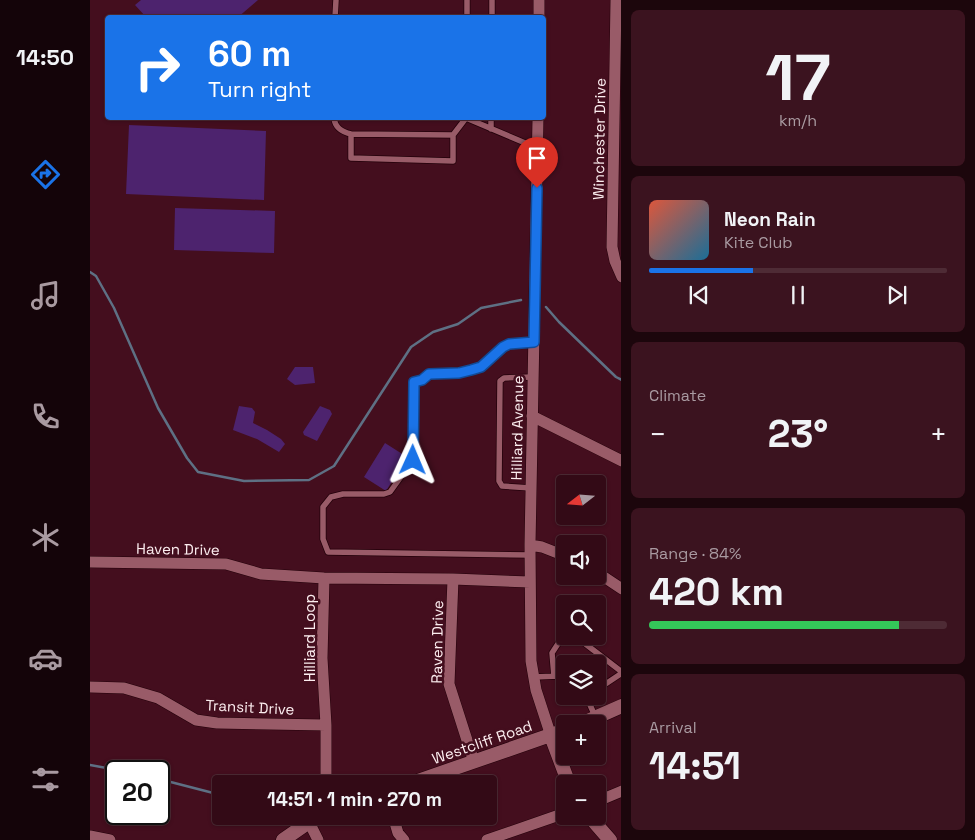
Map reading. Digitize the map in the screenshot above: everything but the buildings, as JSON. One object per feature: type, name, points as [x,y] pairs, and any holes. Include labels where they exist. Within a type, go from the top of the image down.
[{"type":"street","points":[[539,0],[539,15]]},
{"type":"street","name":"Winchester Drive","points":[[616,0],[618,90],[617,214],[612,247],[621,277]]},
{"type":"street","name":"Hilliard Avenue","points":[[538,120],[530,550],[531,661],[533,677],[550,736]]},
{"type":"street","points":[[532,416],[621,461]]},
{"type":"street","points":[[530,550],[542,547],[556,552]]},
{"type":"street","name":"Haven Drive","points":[[90,562],[226,564],[261,574],[324,578]]},
{"type":"street","name":"Hilliard Loop","points":[[326,775],[326,725],[322,658],[324,578],[453,579],[530,582]]},
{"type":"street","name":"Raven Drive","points":[[453,579],[449,684],[474,762]]},
{"type":"street","points":[[606,579],[621,589]]},
{"type":"street","name":"Transit Drive","points":[[90,687],[124,688],[158,698],[196,720],[217,723],[326,725]]},
{"type":"street","points":[[602,715],[621,706]]},
{"type":"street","name":"Westcliff Road","points":[[436,775],[556,734]]},
{"type":"street","points":[[550,736],[565,775]]},
{"type":"street","points":[[606,798],[621,791]]},
{"type":"street","points":[[487,840],[556,816]]},
{"type":"street","points":[[283,840],[305,825]]},
{"type":"street","points":[[310,825],[318,840]]},
{"type":"street","points":[[395,825],[398,833],[404,840]]},
{"type":"street","points":[[597,825],[610,840]]},
{"type":"street","points":[[90,836],[110,840]]},
{"type":"lane","points":[[335,15],[336,0]]},
{"type":"lane","points":[[467,0],[467,15]]},
{"type":"lane","points":[[492,0],[492,15]]},
{"type":"lane","points":[[334,120],[336,126],[344,132],[351,134],[452,135]]},
{"type":"lane","points":[[351,134],[351,158],[453,161],[452,135],[464,120]]},
{"type":"lane","points":[[471,120],[538,149]]},
{"type":"lane","points":[[491,120],[491,129]]},
{"type":"lane","points":[[530,550],[328,552],[322,539],[323,507],[331,497],[343,494],[384,494],[390,492],[413,460],[414,382],[422,380],[429,374],[459,373],[481,367],[509,344],[534,342]]},
{"type":"lane","points":[[531,488],[502,486],[499,481],[500,381],[504,378],[534,377]]},
{"type":"lane","points":[[533,677],[554,676],[552,653],[557,645]]},
{"type":"lane","points":[[586,645],[621,672],[606,684]]},
{"type":"shaded area","points":[[141,0],[258,0],[240,15],[144,15],[135,5]]},
{"type":"shaded area","points":[[129,125],[266,131],[264,200],[126,194]]},
{"type":"shaded area","points":[[175,208],[275,211],[274,253],[174,250]]},
{"type":"shaded area","points":[[295,367],[313,367],[315,383],[295,385],[287,379]]},
{"type":"shaded area","points":[[239,406],[252,408],[255,412],[253,423],[281,439],[285,444],[279,452],[257,439],[233,430]]},
{"type":"shaded area","points":[[320,406],[330,410],[332,414],[317,441],[304,435],[303,432]]},
{"type":"shaded area","points":[[385,443],[407,457],[386,491],[364,477]]},
{"type":"waterway","points":[[90,272],[96,276],[114,308],[158,408],[187,458],[198,472],[244,481],[309,480],[334,466],[411,347],[433,332],[458,324],[481,308],[521,300]]},
{"type":"waterway","points":[[546,307],[559,322],[616,377],[621,380]]},
{"type":"waterway","points":[[90,765],[105,768]]},
{"type":"waterway","points":[[170,782],[212,793]]},
{"type":"route","points":[[413,460],[414,382],[422,380],[429,374],[459,373],[481,367],[509,344],[534,342],[537,188]]}]
